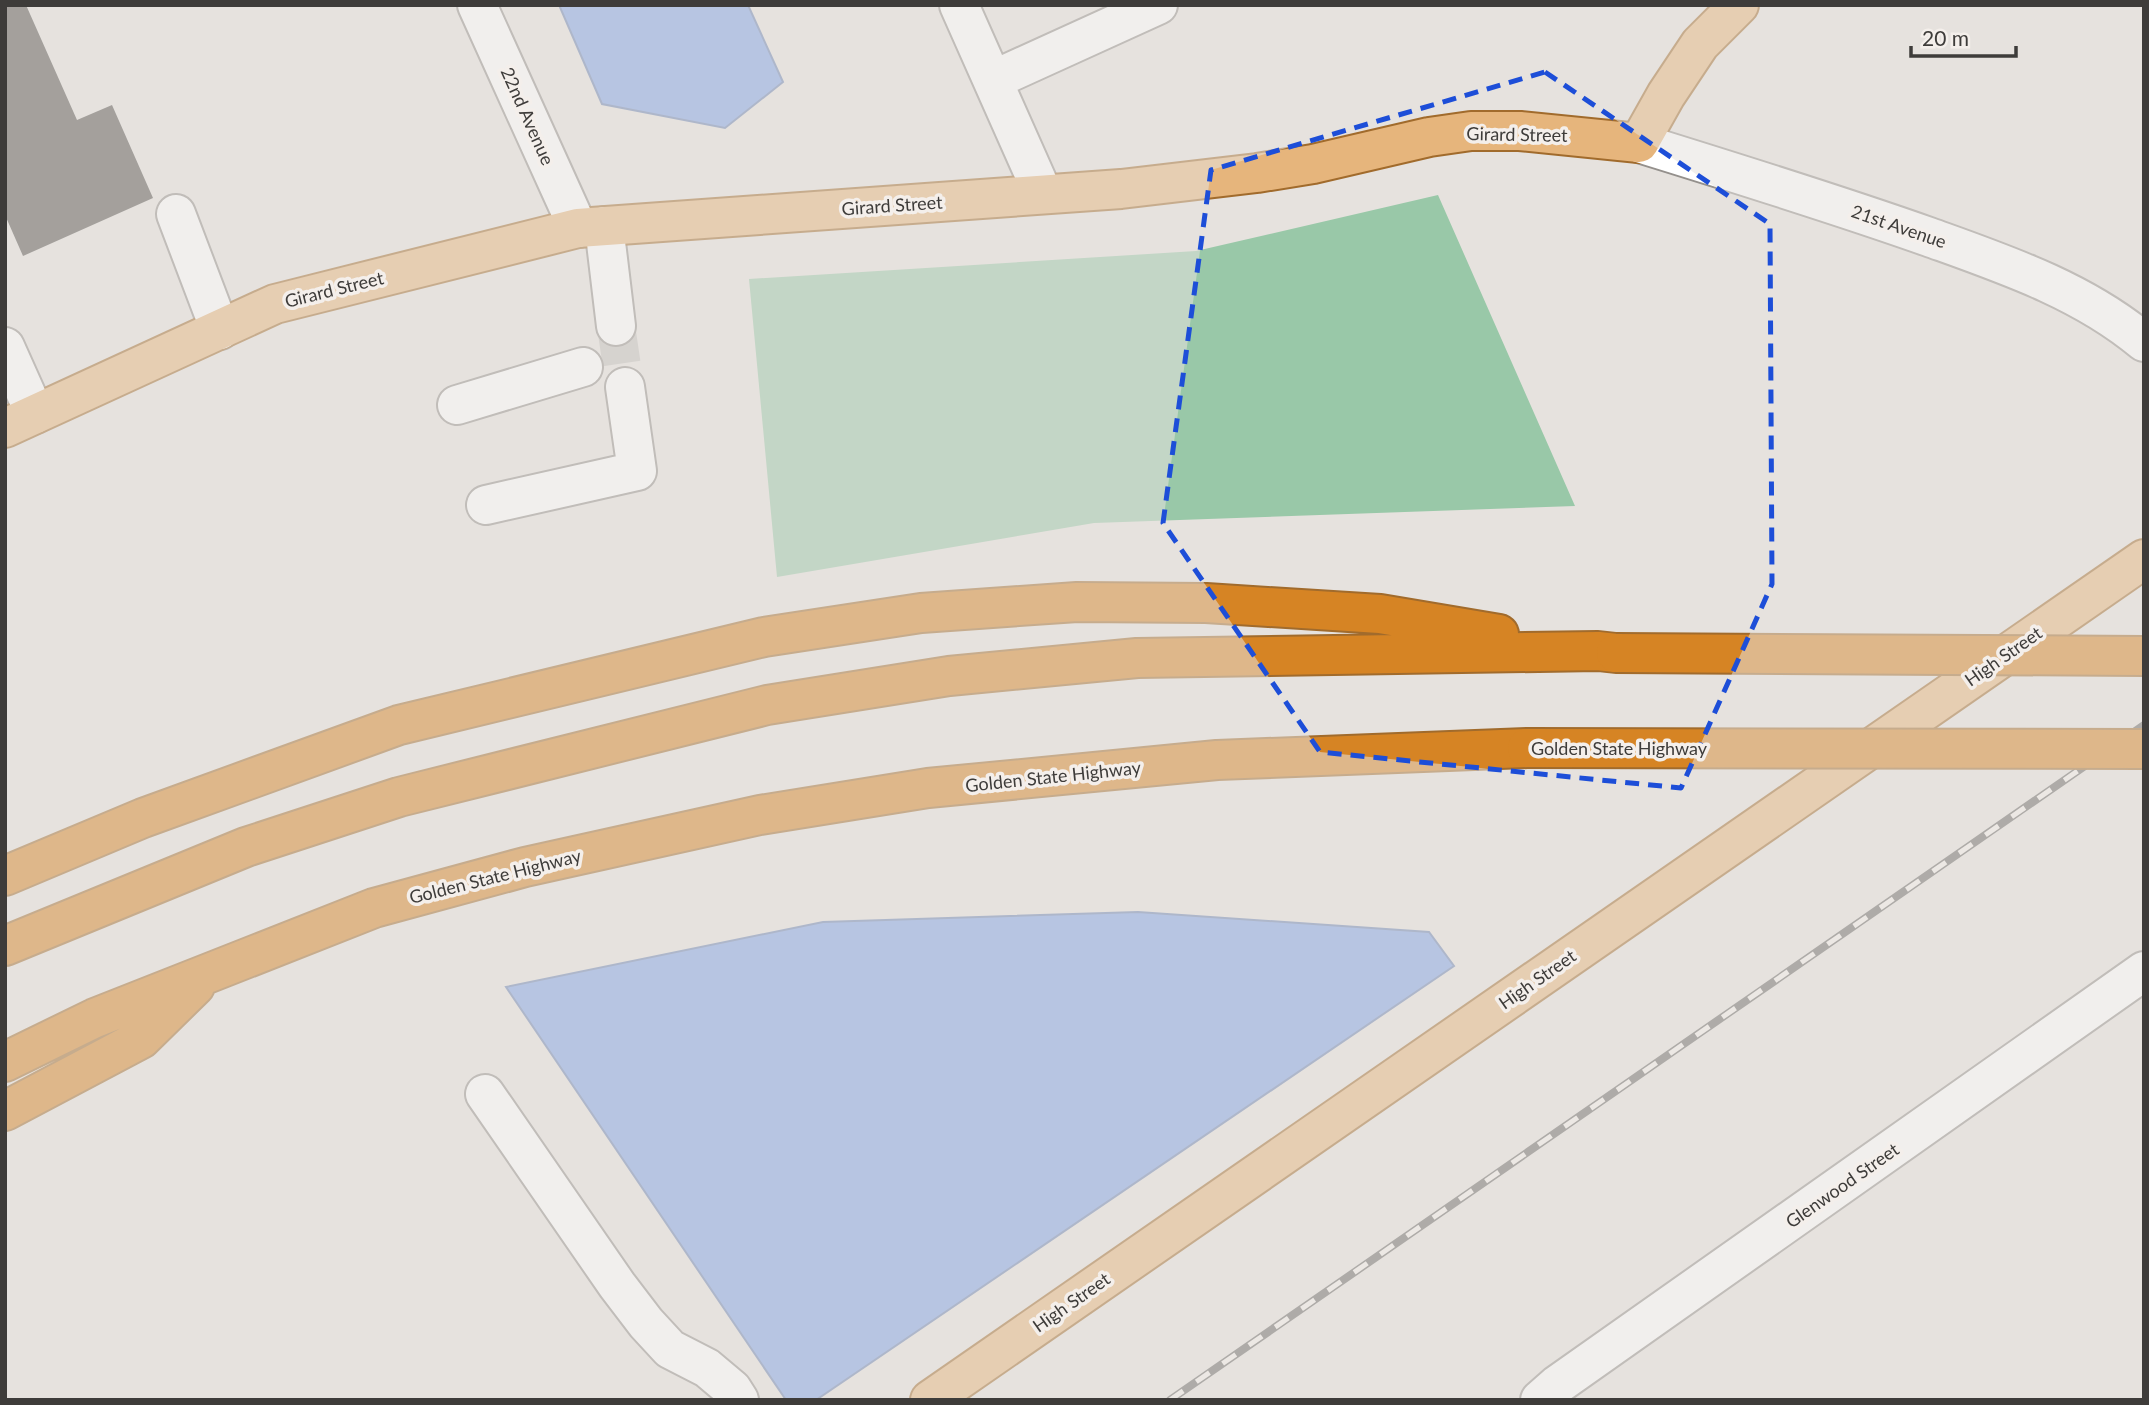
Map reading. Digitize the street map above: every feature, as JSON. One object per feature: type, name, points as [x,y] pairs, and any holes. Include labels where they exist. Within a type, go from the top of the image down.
[{"type":"highway","points":[[5,876],[143,818],[399,725],[764,637],[920,613],[1077,602],[1206,603],[1380,614],[1607,652]]},
{"type":"highway","points":[[5,946],[246,847],[399,797],[767,705],[949,677],[1137,658],[1607,652],[2144,656]]},
{"type":"highway","name":"Golden State Highway","points":[[5,1062],[95,1018],[374,908],[525,867],[760,815],[928,788],[1217,760],[1527,748],[2144,749]]},
{"type":"highway","points":[[5,1111],[141,1039],[206,975]]},
{"type":"main road","points":[[1639,143],[1666,95],[1700,44],[1739,5]]},
{"type":"main road","name":"Girard Street","points":[[20,421],[275,304],[591,227],[1121,189],[1313,164],[1429,137],[1471,131],[1520,131],[1639,143]]},
{"type":"main road","name":"High Street","points":[[930,1400],[2144,559]]},
{"type":"street","name":"22nd Avenue","points":[[477,5],[591,227],[616,326]]},
{"type":"street","points":[[959,5],[1043,194]]},
{"type":"street","points":[[992,80],[1158,5]]},
{"type":"street","name":"21st Avenue","points":[[1639,143],[1856,211],[2003,263],[2090,303],[2144,342]]},
{"type":"street","points":[[176,214],[219,330]]},
{"type":"street","points":[[5,347],[20,421]]},
{"type":"street","points":[[457,405],[583,367]]},
{"type":"street","points":[[486,505],[637,471],[625,387]]},
{"type":"street","name":"Glenwood Street","points":[[1540,1400],[2144,971]]},
{"type":"street","points":[[485,1094],[646,1323],[670,1349],[707,1368],[732,1389],[739,1400]]},
{"type":"highlighted area","points":[[1545,72],[1770,224],[1772,584],[1681,788],[1320,752],[1163,523],[1211,170]]},
{"type":"green space","points":[[1438,195],[1575,506],[1094,523],[777,577],[749,279],[1196,251]]},
{"type":"water","points":[[559,5],[748,5],[783,82],[725,128],[602,104]]},
{"type":"water","points":[[1138,912],[1429,932],[1454,966],[816,1400],[786,1400],[506,987],[823,922]]},
{"type":"building","points":[[5,5],[26,5],[77,120],[112,105],[153,198],[23,256],[5,215]]},
{"type":"tunnel","points":[[616,326],[625,387]]},
{"type":"railway","points":[[1170,1400],[2144,725]]}]
